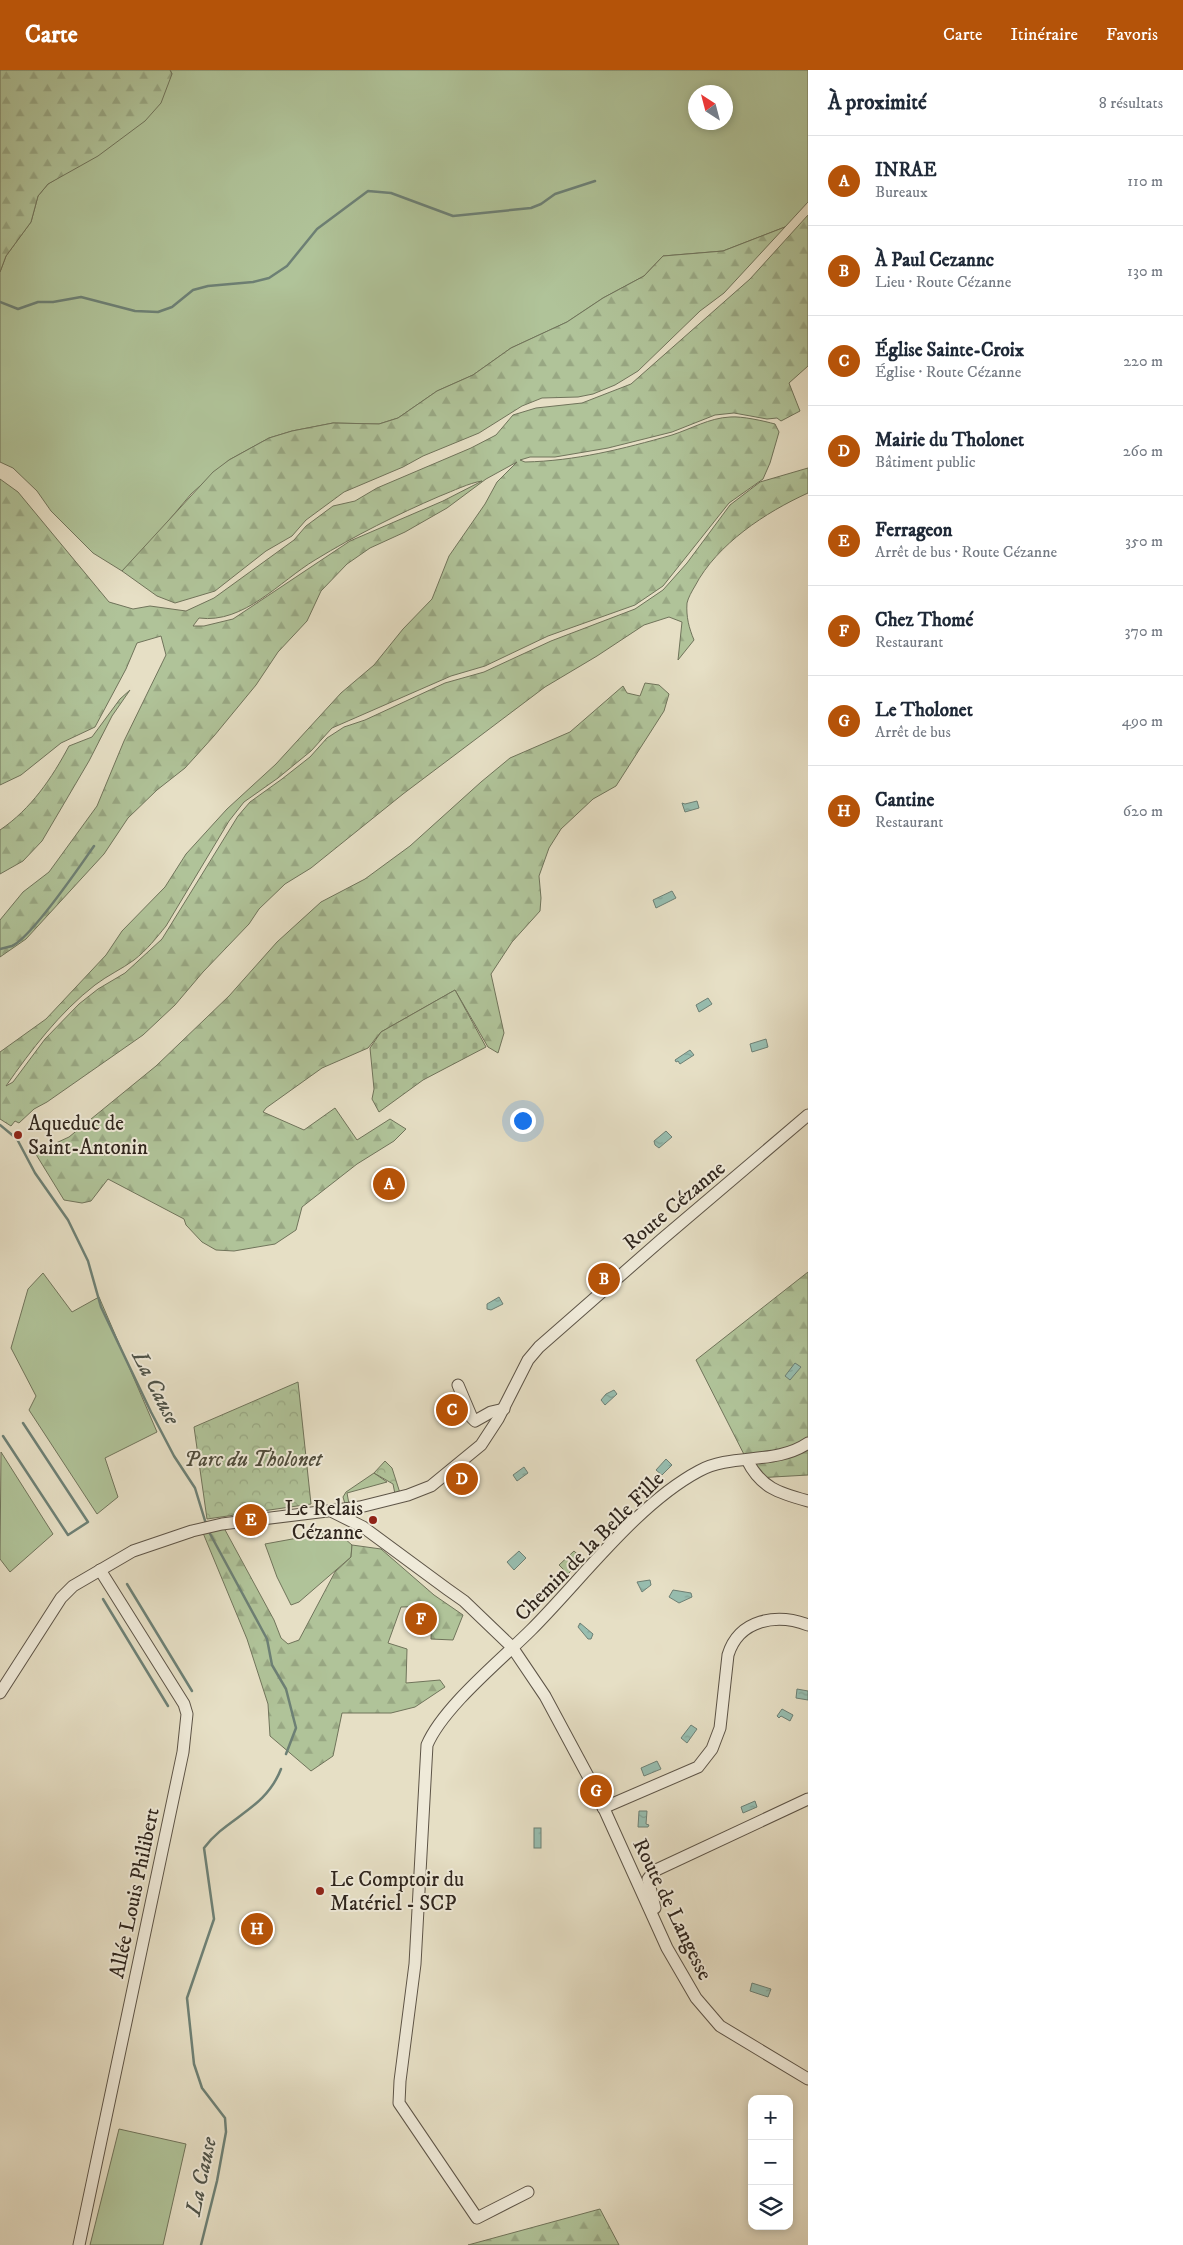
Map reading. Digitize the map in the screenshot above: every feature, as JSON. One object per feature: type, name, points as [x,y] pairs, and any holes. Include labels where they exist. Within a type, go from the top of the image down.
[{"type":"street","name":"Route Cézanne","points":[[0,1693],[61,1598],[73,1586],[140,1547],[222,1524],[333,1512],[408,1495],[431,1486],[481,1445],[504,1408],[528,1360],[539,1347],[660,1240],[808,1115]]},
{"type":"street","points":[[458,1385],[475,1421],[490,1412],[504,1408]]},
{"type":"street","name":"Chemin de la Belle Fille","points":[[528,2192],[477,2218],[399,2103],[415,1964],[427,1745],[431,1735],[456,1704],[628,1528],[670,1489],[707,1467],[725,1462],[783,1453],[808,1443]]},
{"type":"street","points":[[747,1460],[754,1474],[762,1483],[778,1492],[808,1501]]},
{"type":"street","name":"Route de Langesse","points":[[333,1512],[363,1527],[447,1588],[464,1601],[512,1647],[545,1696],[596,1792],[667,1948],[689,1987],[710,2016],[728,2031],[808,2079]]},
{"type":"street","name":"Allée Louis Philibert","points":[[79,2245],[183,1752],[187,1714],[184,1704],[100,1570]]},
{"type":"street","points":[[604,1808],[691,1771],[708,1756],[718,1738],[720,1728],[730,1646],[742,1631],[756,1623],[769,1620],[797,1621],[808,1625]]},
{"type":"street","points":[[650,1910],[656,1907],[648,1878],[654,1871],[808,1799]]},
{"type":"green space","points":[[0,70],[170,70],[172,74],[161,103],[145,121],[98,156],[48,184],[38,196],[31,222],[6,256],[0,272]]},
{"type":"green space","points":[[170,70],[808,70],[808,202],[785,227],[723,251],[663,256],[644,276],[603,298],[567,322],[511,348],[473,375],[437,391],[398,418],[379,424],[333,423],[292,431],[269,438],[229,460],[191,494],[144,550],[122,571],[93,553],[51,511],[37,491],[13,468],[0,462],[0,272],[6,256],[31,222],[38,196],[48,184],[66,173],[172,74]]},
{"type":"green space","points":[[808,215],[808,366],[789,383],[800,411],[781,421],[777,418],[767,419],[734,413],[715,415],[672,432],[608,448],[555,457],[530,457],[520,460],[525,462],[544,461],[599,453],[672,435],[715,419],[741,417],[775,424],[779,432],[763,479],[729,503],[663,586],[635,605],[548,636],[485,666],[451,676],[332,728],[311,751],[244,802],[229,821],[166,926],[134,960],[95,985],[58,1019],[6,1086],[13,1082],[45,1039],[79,1004],[98,989],[125,973],[162,939],[238,816],[250,802],[310,757],[327,738],[344,727],[365,720],[445,683],[484,672],[551,641],[635,609],[663,590],[687,563],[730,505],[760,482],[808,468],[808,493],[776,510],[744,531],[716,556],[704,571],[691,592],[687,603],[688,622],[694,640],[678,660],[682,622],[669,617],[644,625],[545,687],[403,794],[311,868],[285,884],[259,909],[249,924],[203,972],[175,1005],[143,1035],[47,1102],[34,1109],[19,1123],[15,1121],[11,1126],[0,1119],[0,1052],[46,1019],[106,955],[122,931],[165,887],[186,854],[227,809],[276,764],[341,693],[374,665],[403,629],[432,599],[449,556],[485,504],[497,482],[517,462],[486,479],[447,508],[405,532],[370,548],[347,564],[321,591],[307,621],[278,652],[256,685],[214,736],[185,768],[157,790],[128,818],[104,854],[26,939],[0,957],[0,920],[23,892],[49,872],[97,806],[124,741],[166,655],[161,636],[137,643],[126,669],[95,727],[61,743],[21,775],[0,785],[0,479],[18,492],[109,602],[133,609],[150,606],[186,611],[214,598],[294,540],[306,526],[333,506],[355,501],[377,488],[471,448],[496,435],[513,415],[536,408],[582,403],[631,384],[750,279]],"holes":[[[482,481],[443,501],[350,541],[233,619],[204,626],[193,626],[199,618],[215,618],[246,608],[315,560],[361,534],[440,496],[466,485]]]},
{"type":"green space","points":[[785,227],[724,293],[700,311],[638,371],[615,385],[593,394],[578,397],[542,398],[522,406],[479,433],[344,492],[306,520],[292,536],[266,551],[215,591],[175,603],[157,596],[122,571],[213,472],[229,460],[269,438],[292,431],[333,423],[379,424],[398,418],[437,391],[473,375],[511,348],[567,322],[603,298],[644,276],[663,256],[723,251]]},
{"type":"green space","points":[[645,683],[659,685],[669,694],[664,711],[616,786],[593,799],[561,829],[549,848],[539,876],[540,911],[512,942],[491,974],[504,1033],[498,1053],[488,1047],[455,990],[381,1032],[368,1048],[322,1068],[266,1108],[263,1112],[304,1130],[335,1108],[357,1140],[390,1119],[406,1129],[394,1141],[357,1164],[302,1207],[296,1230],[275,1244],[234,1251],[216,1250],[202,1242],[186,1225],[184,1219],[108,1179],[91,1201],[82,1203],[64,1200],[29,1143],[43,1149],[69,1137],[156,1066],[229,996],[277,942],[321,902],[365,879],[410,846],[510,758],[570,732],[623,686],[627,693],[640,696]]},
{"type":"green space","points":[[130,690],[112,716],[89,761],[42,841],[23,861],[0,874],[0,830],[31,803],[55,770],[69,746],[92,737],[120,699]]},
{"type":"green space","points":[[455,990],[486,1047],[423,1080],[379,1112],[372,1099],[374,1089],[370,1048],[381,1032]]},
{"type":"green space","points":[[808,1272],[808,1475],[756,1478],[696,1360]]},
{"type":"green space","points":[[43,1273],[72,1312],[99,1297],[157,1432],[105,1458],[118,1497],[97,1514],[29,1410],[36,1396],[11,1348],[28,1289]]},
{"type":"green space","name":"Parc du Tholonet","points":[[298,1382],[311,1504],[207,1519],[194,1427]]},
{"type":"green space","points":[[1,1452],[53,1534],[10,1572],[0,1559]]},
{"type":"green space","points":[[385,1461],[392,1468],[400,1493],[395,1494],[393,1484],[374,1473]]},
{"type":"green space","points":[[374,1473],[387,1482],[347,1493],[349,1504],[345,1504],[343,1497],[346,1492]]},
{"type":"green space","points":[[224,1528],[274,1620],[281,1638],[288,1644],[299,1640],[335,1572],[351,1557],[352,1545],[381,1549],[434,1595],[463,1615],[453,1640],[431,1639],[432,1606],[401,1607],[388,1643],[407,1649],[406,1683],[440,1680],[445,1687],[415,1707],[391,1713],[342,1713],[333,1756],[311,1771],[270,1736],[268,1704],[247,1639],[203,1533]]},
{"type":"green space","points":[[336,1531],[352,1545],[351,1557],[299,1602],[291,1605],[277,1577],[265,1544]]},
{"type":"green space","points":[[574,1551],[583,1559],[568,1574],[559,1565]]},
{"type":"green space","points":[[119,2129],[186,2144],[163,2245],[90,2245]]},
{"type":"green space","points":[[600,2209],[619,2245],[468,2245]]},
{"type":"water","points":[[697,801],[699,808],[685,812],[682,803]]},
{"type":"water","points":[[672,891],[676,898],[656,908],[653,900]]},
{"type":"water","points":[[708,998],[712,1004],[699,1012],[696,1005]]},
{"type":"water","points":[[766,1039],[768,1047],[752,1052],[750,1044]]},
{"type":"water","points":[[690,1050],[694,1055],[680,1064],[678,1061],[676,1062],[675,1060]]},
{"type":"water","points":[[666,1131],[672,1137],[659,1148],[655,1145],[654,1141]]},
{"type":"water","points":[[499,1297],[503,1304],[491,1310],[487,1309],[487,1304]]},
{"type":"water","points":[[795,1363],[801,1367],[790,1380],[785,1376]]},
{"type":"water","points":[[614,1390],[617,1394],[605,1405],[601,1400],[606,1394]]},
{"type":"water","points":[[666,1459],[672,1465],[662,1475],[656,1470]]},
{"type":"water","points":[[524,1467],[528,1473],[517,1481],[513,1475]]},
{"type":"water","points":[[519,1551],[526,1558],[514,1570],[507,1562]]},
{"type":"water","points":[[650,1580],[651,1585],[642,1592],[637,1582]]},
{"type":"water","points":[[673,1590],[691,1593],[692,1597],[679,1603],[669,1597]]},
{"type":"water","points":[[580,1623],[593,1634],[591,1639],[588,1639],[578,1627]]},
{"type":"water","points":[[797,1689],[808,1691],[808,1700],[796,1698]]},
{"type":"water","points":[[782,1709],[793,1715],[790,1721],[777,1716]]},
{"type":"water","points":[[691,1725],[697,1729],[687,1743],[681,1738]]},
{"type":"water","points":[[657,1761],[661,1769],[644,1776],[641,1768]]},
{"type":"water","points":[[755,1801],[757,1807],[743,1813],[741,1807]]},
{"type":"water","points":[[639,1811],[647,1811],[646,1824],[649,1825],[648,1827],[638,1827]]},
{"type":"water","points":[[534,1828],[541,1828],[541,1848],[534,1848]]},
{"type":"water","points":[[752,1983],[771,1989],[768,1997],[750,1991]]},
{"type":"waterway","points":[[0,302],[18,309],[38,302],[53,302],[81,297],[135,311],[158,312],[172,307],[193,290],[208,286],[253,282],[269,278],[287,266],[317,229],[368,191],[391,193],[453,216],[531,208],[541,204],[555,194],[595,181]]},
{"type":"waterway","points":[[0,949],[12,946],[21,940],[43,916],[94,846]]},
{"type":"waterway","name":"La Cause","points":[[0,1125],[17,1139],[35,1173],[68,1220],[88,1261],[101,1307],[151,1412],[174,1456],[195,1488],[206,1524]]},
{"type":"waterway","points":[[3,1436],[68,1535],[88,1522],[23,1423]]},
{"type":"waterway","name":"La Cause","points":[[208,1530],[267,1639],[272,1665],[286,1689],[296,1728],[286,1754]]},
{"type":"waterway","points":[[127,1584],[192,1691]]},
{"type":"waterway","points":[[103,1599],[168,1706]]},
{"type":"waterway","name":"La Cause","points":[[201,2245],[217,2181],[226,2132],[225,2118],[202,2088],[194,2064],[187,1998],[214,1919],[204,1848],[223,1828],[256,1804],[274,1783],[281,1769]]},
{"type":"place","name":"Aqueduc de Saint-Antonin","points":[[18,1135]]},
{"type":"place","name":"INRAE","points":[[389,1184]]},
{"type":"place","name":"À Paul Cezannc","points":[[604,1279]]},
{"type":"place","name":"Église Sainte-Croix","points":[[452,1410]]},
{"type":"place","name":"Mairie du Tholonet","points":[[462,1479]]},
{"type":"place","name":"Ferrageon","points":[[251,1520]]},
{"type":"place","name":"Le Relais Cézanne","points":[[373,1520]]},
{"type":"place","name":"Chez Thomé","points":[[421,1619]]},
{"type":"place","name":"Le Tholonet","points":[[596,1791]]},
{"type":"place","name":"Le Comptoir du Matériel - SCP","points":[[320,1891]]},
{"type":"place","name":"Cantine","points":[[257,1929]]}]
